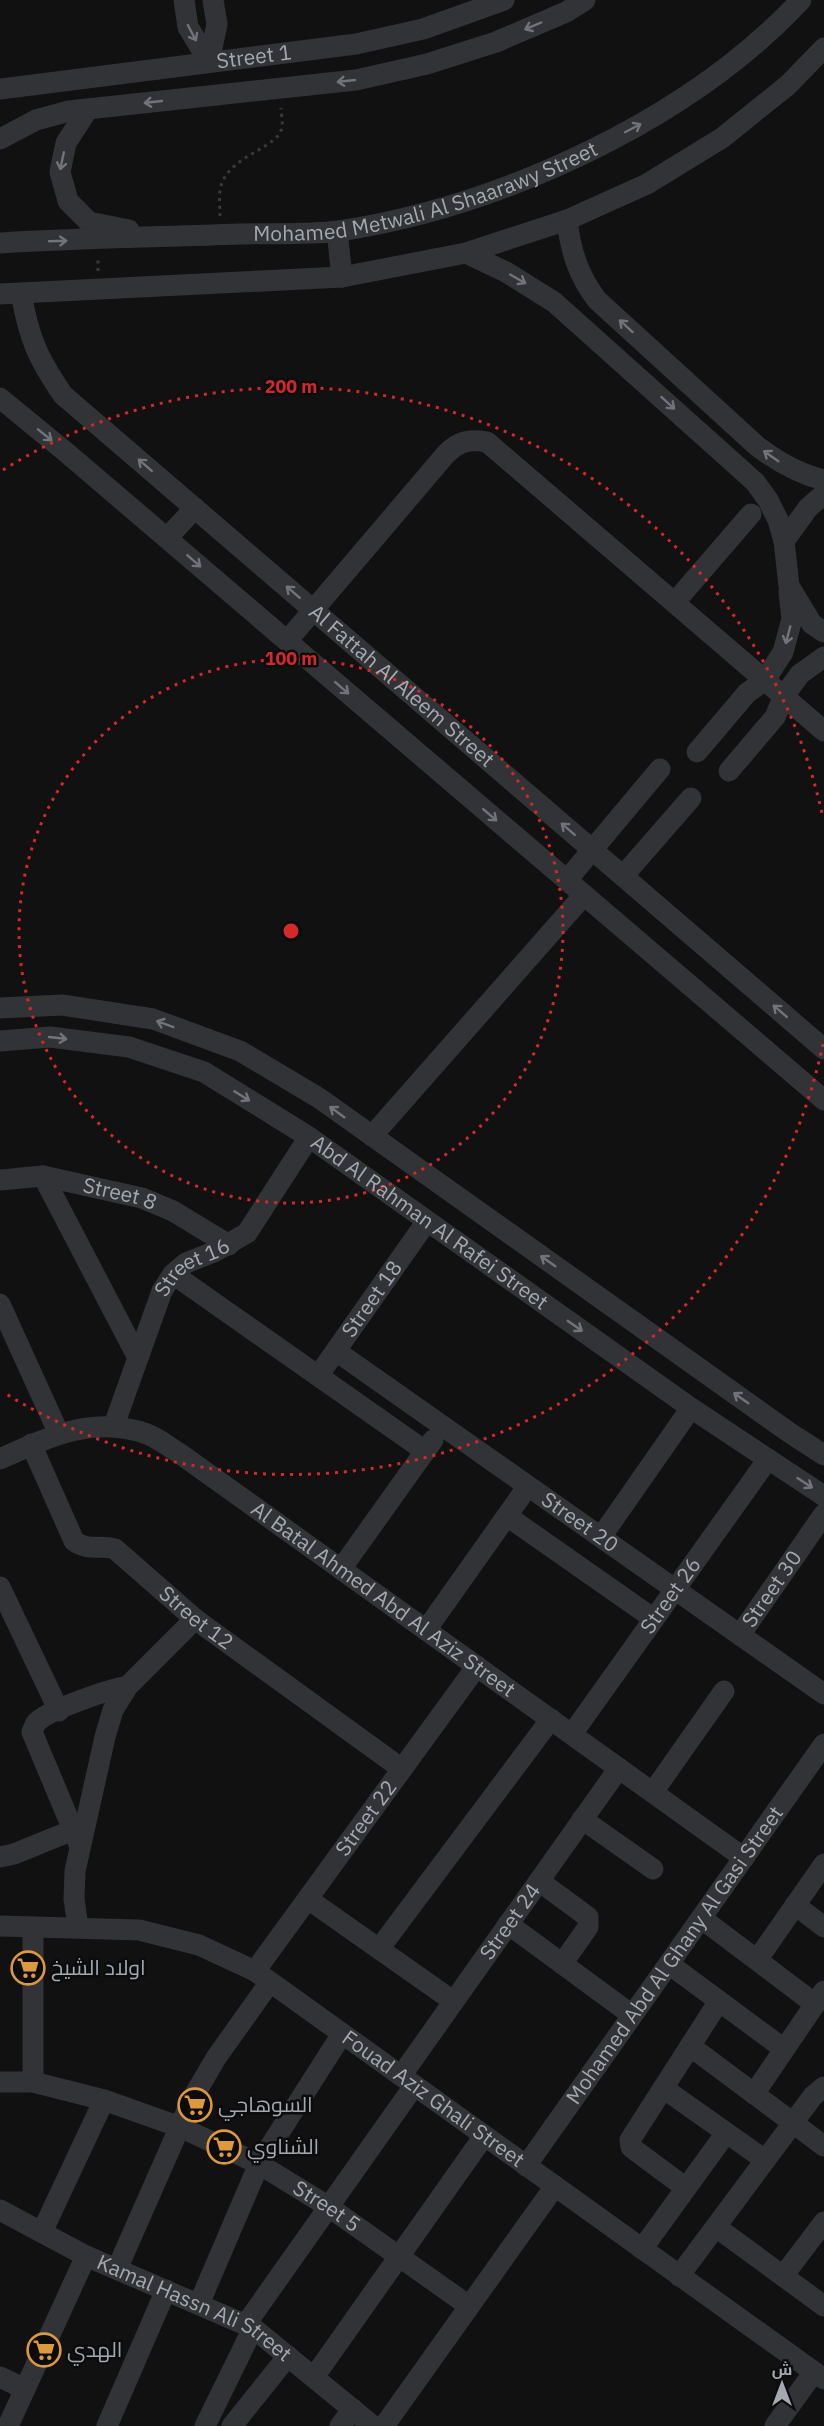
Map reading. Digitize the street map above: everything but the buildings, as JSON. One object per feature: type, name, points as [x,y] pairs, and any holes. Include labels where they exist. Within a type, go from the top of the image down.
[{"type":"street","points":[[184,0],[188,27],[209,62]]},
{"type":"street","points":[[209,62],[217,24],[213,0]]},
{"type":"street","name":"Street 1","points":[[0,89],[356,44],[423,29],[504,0]]},
{"type":"street","points":[[0,139],[36,120],[69,111],[356,80],[427,64],[496,42],[566,12],[585,0]]},
{"type":"street","name":"Mohamed Metwali Al Shaarawy Street","points":[[0,243],[338,231],[419,215],[499,190],[576,158],[650,118],[719,72],[784,19],[801,0]]},
{"type":"street","points":[[10,294],[342,276],[466,253],[567,220],[647,184],[722,138],[788,85],[824,48]]},
{"type":"street","points":[[88,109],[66,143],[60,172],[68,201],[89,222],[162,237]]},
{"type":"street","points":[[567,220],[576,267],[585,285],[597,300],[757,446],[796,471],[824,480]]},
{"type":"street","points":[[338,231],[342,276]]},
{"type":"street","points":[[466,253],[506,272],[554,302],[755,482],[768,500],[778,520],[784,542],[792,619],[783,652],[765,680],[747,693],[697,752]]},
{"type":"street","name":"Al Fattah Al Aleem Street","points":[[10,294],[38,356],[63,395],[824,1049]]},
{"type":"street","name":"Al Fattah Al Aleem Street","points":[[0,398],[824,1100]]},
{"type":"street","points":[[287,641],[446,454],[457,444],[472,439],[487,442],[499,451],[824,731]]},
{"type":"street","points":[[784,542],[808,508],[824,494]]},
{"type":"street","points":[[167,538],[195,508]]},
{"type":"street","points":[[675,602],[751,514]]},
{"type":"street","points":[[789,586],[812,624],[824,632]]},
{"type":"street","points":[[729,771],[776,717],[784,696],[800,674],[824,657]]},
{"type":"street","points":[[567,880],[660,769]]},
{"type":"street","points":[[623,876],[691,798]]},
{"type":"street","points":[[372,1136],[584,895]]},
{"type":"street","name":"Abd Al Rahman Al Rafei Street","points":[[0,1008],[62,1005],[153,1019],[240,1051],[319,1098],[768,1418],[824,1455]]},
{"type":"street","name":"Abd Al Rahman Al Rafei Street","points":[[0,1041],[50,1037],[129,1047],[204,1072],[309,1137],[691,1408],[824,1496]]},
{"type":"street","name":"Street 16","points":[[114,1425],[162,1291],[173,1274],[186,1263],[229,1245],[247,1233],[309,1137]]},
{"type":"street","points":[[43,1176],[138,1358]]},
{"type":"street","name":"Street 8","points":[[0,1180],[43,1176],[141,1198],[158,1203],[229,1245]]},
{"type":"street","name":"Street 18","points":[[318,1376],[427,1221]]},
{"type":"street","points":[[173,1274],[426,1451]]},
{"type":"street","points":[[0,1304],[59,1434]]},
{"type":"street","name":"Street 20","points":[[336,1351],[824,1694]]},
{"type":"street","points":[[601,1537],[691,1408]]},
{"type":"street","name":"Street 26","points":[[572,1734],[675,1589],[759,1453],[768,1418]]},
{"type":"street","name":"Al Batal Ahmed Abd Al Aziz Street","points":[[0,1459],[32,1444],[86,1426],[114,1425],[149,1434],[179,1453],[744,1857]]},
{"type":"street","points":[[341,1569],[443,1426]]},
{"type":"street","name":"Street 12","points":[[32,1444],[74,1541],[87,1548],[105,1546],[115,1550],[195,1619],[402,1768]]},
{"type":"street","points":[[426,1630],[528,1486]]},
{"type":"street","name":"Street 30","points":[[740,1635],[824,1514]]},
{"type":"street","points":[[507,1516],[654,1619]]},
{"type":"street","points":[[0,1587],[59,1711]]},
{"type":"street","points":[[78,1927],[74,1899],[76,1837],[110,1719],[128,1686],[195,1619]]},
{"type":"street","name":"Street 22","points":[[117,2269],[203,2078],[308,1899],[477,1666]]},
{"type":"street","points":[[76,1837],[32,1732],[35,1724],[59,1711],[100,1693],[128,1686]]},
{"type":"street","points":[[653,1792],[724,1691]]},
{"type":"street","points":[[379,1949],[551,1719]]},
{"type":"street","name":"Mohamed Abd Al Ghany Al Gasi Street","points":[[526,2166],[824,1744]]},
{"type":"street","name":"Street 24","points":[[205,2426],[250,2326],[329,2207],[408,2081],[453,2001],[619,1768]]},
{"type":"street","points":[[582,1820],[653,1869]]},
{"type":"street","points":[[0,1857],[76,1837]]},
{"type":"street","points":[[757,1960],[824,1864]]},
{"type":"street","points":[[539,1881],[588,1917],[588,1927],[562,1964]]},
{"type":"street","points":[[308,1899],[453,2001]]},
{"type":"street","points":[[795,1905],[824,1927]]},
{"type":"street","points":[[701,1918],[757,1960],[820,1998],[754,2094]]},
{"type":"street","points":[[508,1924],[632,2015]]},
{"type":"street","name":"Fouad Aziz Ghali Street","points":[[0,1926],[139,1930],[199,1945],[262,1977],[821,2376]]},
{"type":"street","points":[[33,1927],[33,2082]]},
{"type":"street","points":[[669,1964],[784,2049]]},
{"type":"street","points":[[686,2188],[631,2146],[630,2140],[719,2001]]},
{"type":"street","points":[[199,2304],[259,2164],[342,2034]]},
{"type":"street","points":[[690,2046],[824,2146]]},
{"type":"street","name":"Street 5","points":[[0,2082],[33,2082],[104,2100],[180,2127],[259,2164],[329,2207],[469,2306]]},
{"type":"street","points":[[679,2276],[813,2096],[824,2087]]},
{"type":"street","points":[[663,2088],[765,2160]]},
{"type":"street","points":[[42,2232],[104,2100]]},
{"type":"street","points":[[642,2249],[726,2133]]},
{"type":"street","points":[[314,2377],[484,2136]]},
{"type":"street","points":[[384,2426],[555,2186]]},
{"type":"street","name":"Kamal Hassn Ali Street","points":[[0,2210],[86,2256],[250,2326],[314,2377],[347,2418],[373,2426]]},
{"type":"street","points":[[783,2276],[824,2222]]},
{"type":"street","points":[[716,2226],[824,2306]]},
{"type":"street","points":[[9,2426],[86,2256]]},
{"type":"street","points":[[107,2426],[166,2290]]},
{"type":"street","points":[[232,2426],[288,2356]]},
{"type":"street","points":[[775,2426],[821,2376]]},
{"type":"street","points":[[0,2377],[25,2390]]},
{"type":"path","points":[[220,235],[221,184],[239,160],[279,135],[282,127],[280,88]]},
{"type":"path","points":[[97,289],[99,240]]},
{"type":"place","name":"اولاد الشيخ","points":[[28,1968]]},
{"type":"place","name":"السوهاجي","points":[[195,2105]]},
{"type":"place","name":"الشناوي","points":[[224,2147]]},
{"type":"place","name":"الهدي","points":[[44,2350]]}]
